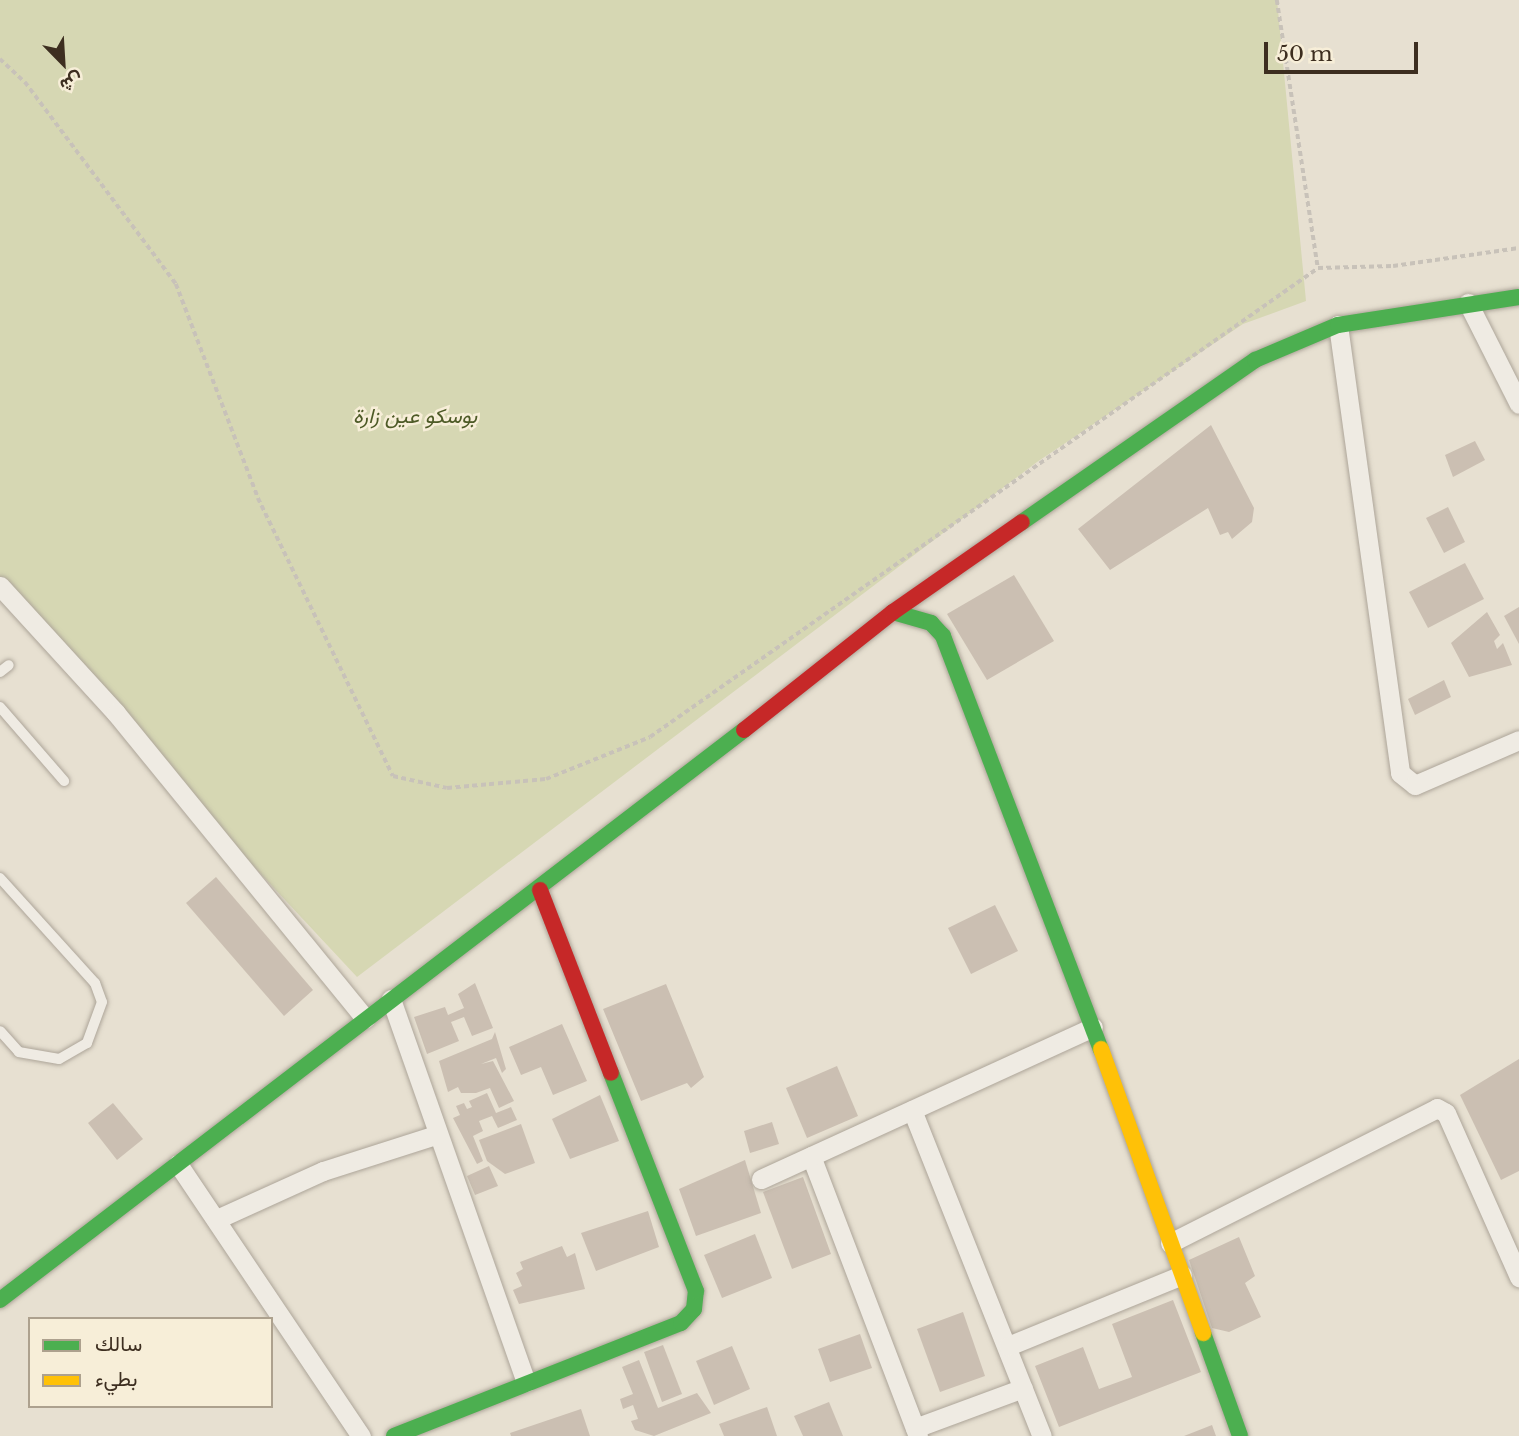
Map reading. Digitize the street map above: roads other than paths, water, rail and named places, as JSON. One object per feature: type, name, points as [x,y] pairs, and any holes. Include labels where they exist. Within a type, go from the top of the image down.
[{"type":"main road","points":[[0,1300],[365,1018],[540,890],[893,612],[1255,360],[1338,325],[1519,297]]},
{"type":"main road","points":[[893,612],[931,622],[943,636],[1093,1027],[1240,1436]]},
{"type":"main road","points":[[394,1436],[681,1323],[694,1309],[695,1291],[540,890]]},
{"type":"street","points":[[1468,303],[1519,404]]},
{"type":"street","points":[[1338,325],[1400,773],[1415,785],[1519,740]]},
{"type":"street","points":[[0,586],[116,713],[365,1018]]},
{"type":"street","points":[[391,999],[436,1135],[526,1382]]},
{"type":"street","points":[[761,1179],[1093,1027]]},
{"type":"street","points":[[1170,1243],[1437,1108],[1446,1113],[1519,1277]]},
{"type":"street","points":[[912,1110],[1042,1436]]},
{"type":"street","points":[[217,1219],[323,1171],[436,1135]]},
{"type":"street","points":[[811,1156],[917,1432],[1023,1388]]},
{"type":"street","points":[[178,1164],[361,1436]]},
{"type":"street","points":[[1008,1346],[1182,1275]]},
{"type":"lane","points":[[0,672],[9,665]]},
{"type":"lane","points":[[0,707],[64,781]]},
{"type":"lane","points":[[0,878],[95,983],[102,1002],[87,1043],[59,1059],[19,1052],[0,1031]]},
{"type":"park label","name":"بوسكو عين زارة","points":[[415,416]]}]
